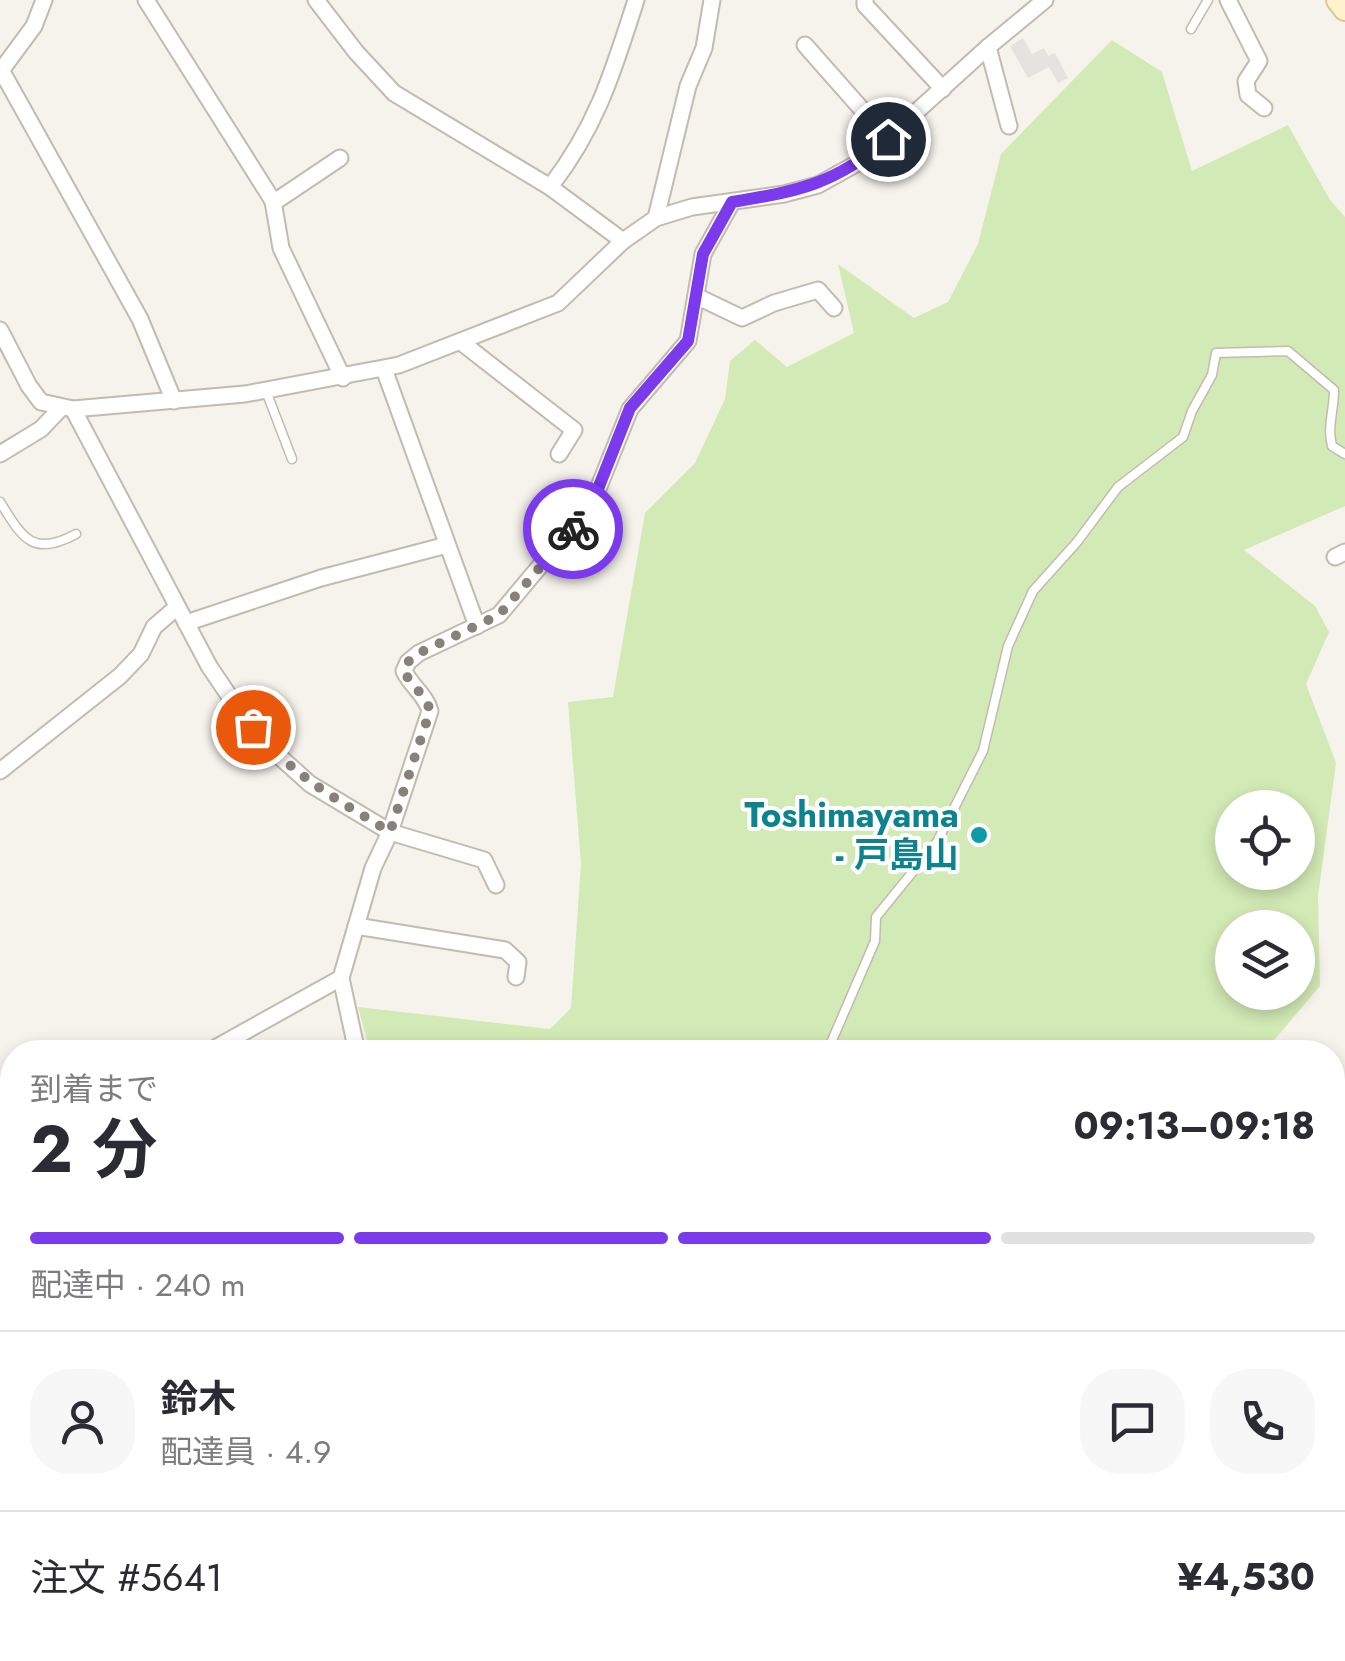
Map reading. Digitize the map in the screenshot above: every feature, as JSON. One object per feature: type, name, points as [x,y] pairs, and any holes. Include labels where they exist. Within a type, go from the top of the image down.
[{"type":"main road","points":[[1338,0],[1345,8]]},
{"type":"street","points":[[44,0],[34,26],[0,70],[140,320],[174,401]]},
{"type":"street","points":[[146,0],[273,203],[281,248],[343,378]]},
{"type":"street","points":[[316,0],[394,93],[550,187],[623,241]]},
{"type":"street","points":[[550,187],[578,151],[606,93],[636,0]]},
{"type":"street","points":[[656,218],[688,86],[704,48],[712,0]]},
{"type":"street","points":[[865,0],[865,5],[944,89]]},
{"type":"street","points":[[0,330],[41,402],[67,409],[266,391],[384,369],[558,303],[623,241],[656,218],[692,207],[818,185],[863,160],[1046,0]]},
{"type":"street","points":[[1228,0],[1258,61],[1246,81],[1248,94],[1264,108]]},
{"type":"street","points":[[804,45],[888,139]]},
{"type":"street","points":[[988,47],[1009,126]]},
{"type":"street","points":[[273,203],[340,158]]},
{"type":"street","points":[[354,1040],[341,978],[373,868],[390,832],[430,711],[428,702],[404,671],[408,662],[499,615],[592,504],[630,408],[688,341],[703,254],[732,202]]},
{"type":"street","points":[[696,296],[742,318],[774,303],[818,290],[834,308]]},
{"type":"street","points":[[461,342],[574,430],[559,454]]},
{"type":"street","points":[[384,369],[477,626]]},
{"type":"street","points":[[0,454],[67,409]]},
{"type":"street","points":[[67,409],[236,706],[286,765],[390,832],[479,856],[488,864],[496,884]]},
{"type":"street","points":[[186,622],[321,578],[447,545]]},
{"type":"street","points":[[0,771],[120,676],[140,654],[154,626],[178,607]]},
{"type":"street","points":[[356,926],[505,950],[518,962],[516,976]]},
{"type":"street","points":[[230,1040],[341,978]]},
{"type":"lane","points":[[1192,29],[1208,0]]},
{"type":"lane","points":[[832,1040],[875,941],[876,917],[937,842],[983,751],[1008,646],[1033,590],[1078,542],[1118,487],[1183,437],[1192,411],[1212,376],[1216,353],[1288,351],[1334,390],[1328,432],[1332,446],[1345,454]]},
{"type":"lane","points":[[266,391],[292,459]]},
{"type":"lane","points":[[0,502],[29,542],[50,545],[76,534]]},
{"type":"green space","points":[[1112,40],[1162,72],[1192,171],[1288,125],[1330,200],[1345,217],[1345,506],[1244,550],[1315,606],[1329,632],[1306,684],[1336,763],[1318,896],[1320,986],[1315,992],[1315,910],[1215,910],[1215,1010],[1300,1010],[1274,1040],[367,1040],[358,1007],[550,1029],[571,1008],[581,864],[568,702],[613,697],[645,513],[695,463],[725,399],[730,361],[755,340],[787,367],[854,333],[838,264],[914,318],[948,302],[978,244],[1001,154]]},
{"type":"shaded area","points":[[1023,38],[1032,54],[1044,48],[1048,56],[1055,53],[1068,78],[1058,83],[1049,67],[1028,78],[1010,46]]},
{"type":"way so far","points":[[253,727],[286,765],[310,784],[390,832],[430,711],[428,702],[404,671],[408,662],[499,615],[573,529]]},
{"type":"place","name":"Toshimayama - 戸島山","points":[[979,835]]},
{"type":"route","points":[[573,529],[592,504],[630,408],[688,341],[703,254],[732,202],[818,185],[863,160],[888,139]]}]
